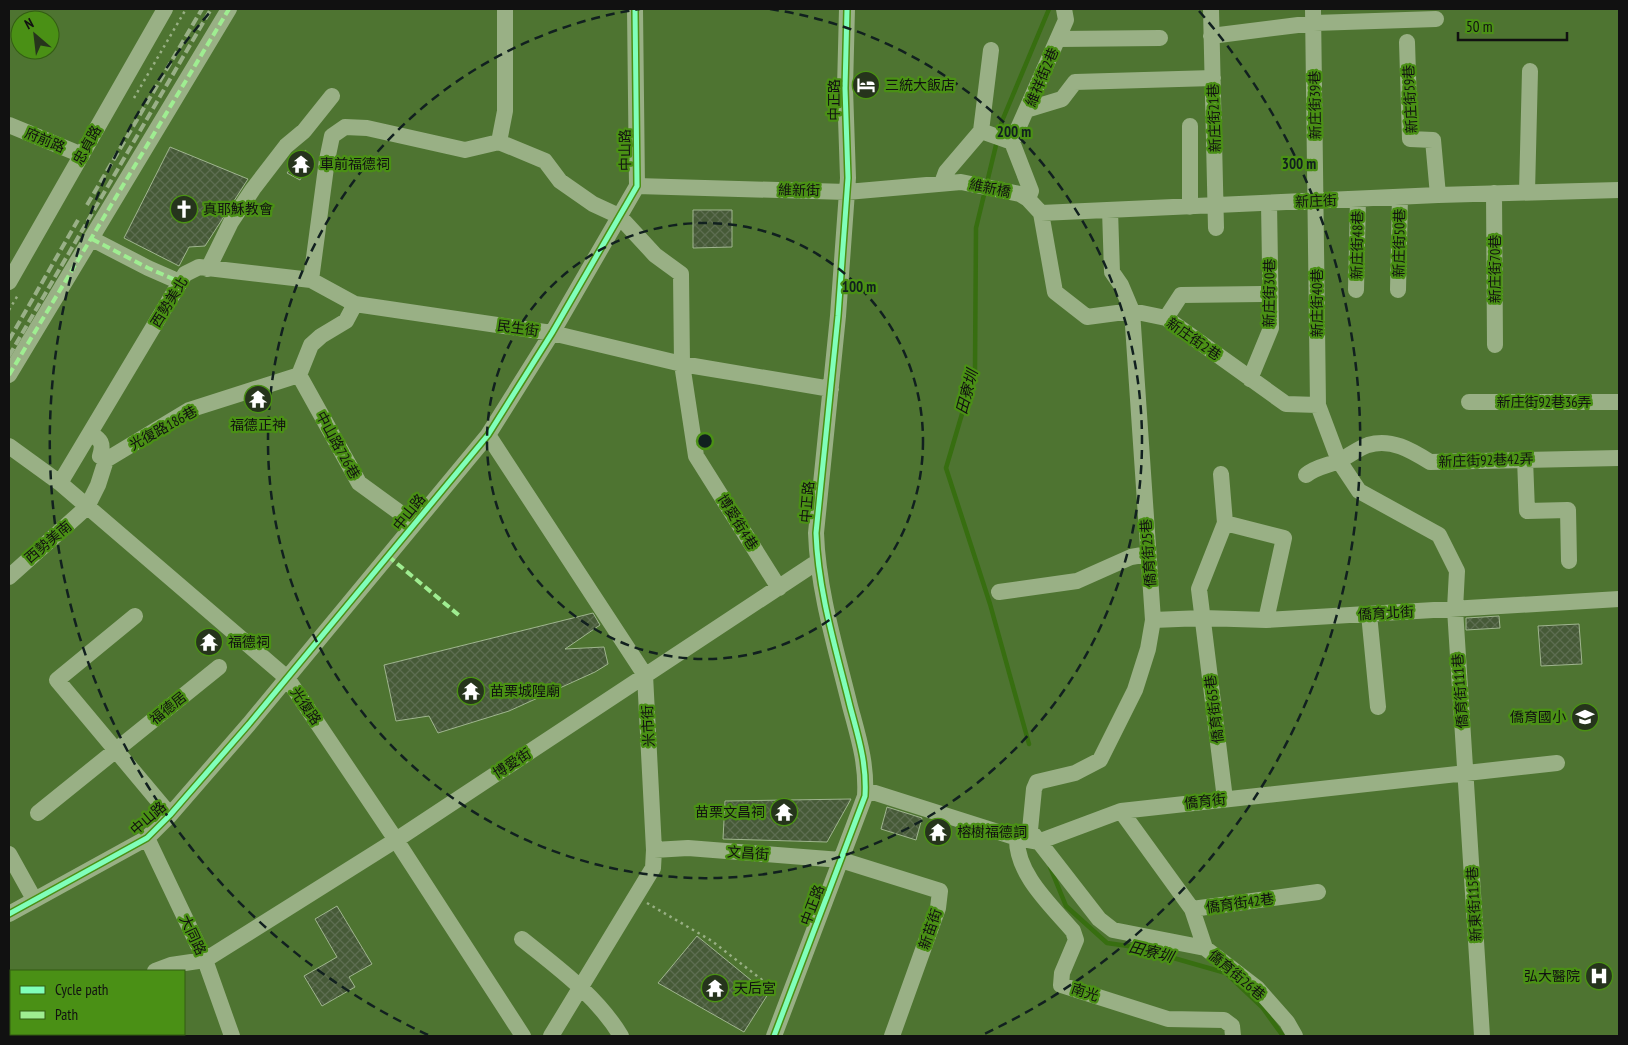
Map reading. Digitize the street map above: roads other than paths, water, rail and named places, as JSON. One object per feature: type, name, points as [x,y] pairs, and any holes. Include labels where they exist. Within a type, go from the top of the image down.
[{"type":"street","name":"忠貞路","points":[[9,282],[165,9]]},
{"type":"street","points":[[9,375],[229,9]]},
{"type":"street","points":[[499,142],[504,111],[505,9]]},
{"type":"street","name":"中山路","points":[[12,909],[147,838],[170,815],[287,678],[488,434],[552,333],[637,186],[635,9]]},
{"type":"street","name":"中正路","points":[[774,1036],[861,811],[866,790],[865,763],[817,562],[817,510],[831,389],[847,192],[845,88],[847,9]]},
{"type":"street","name":"維祥街2巷","points":[[1012,142],[1029,109],[1059,39],[1066,20],[1064,9]]},
{"type":"street","name":"新庄街21巷","points":[[1211,9],[1217,205],[1216,228]]},
{"type":"street","points":[[1211,36],[1313,16],[1436,19]]},
{"type":"street","name":"新庄街39巷","points":[[1313,16],[1316,201]]},
{"type":"street","points":[[1059,39],[1160,38]]},
{"type":"street","name":"新庄街59巷","points":[[1407,42],[1410,139],[1433,140],[1438,195]]},
{"type":"street","points":[[942,183],[946,172],[981,131],[991,50]]},
{"type":"street","points":[[1527,192],[1530,71]]},
{"type":"street","points":[[1029,109],[1062,99],[1075,82],[1213,78]]},
{"type":"street","points":[[208,269],[231,222],[253,189],[286,146],[304,131],[332,96]]},
{"type":"street","name":"府前路","points":[[9,125],[82,155]]},
{"type":"street","points":[[1190,126],[1190,206]]},
{"type":"street","points":[[311,280],[332,136],[345,127],[367,128],[465,150],[499,142],[545,160],[560,181],[593,204],[619,216],[654,255],[681,274],[682,364]]},
{"type":"street","points":[[981,131],[1012,142],[1031,190],[1024,197],[1041,213]]},
{"type":"street","name":"維新街","points":[[637,186],[847,192],[961,182]]},
{"type":"street","name":"維新橋","points":[[961,182],[1024,197]]},
{"type":"street","name":"新庄街","points":[[1041,213],[1438,195],[1619,190]]},
{"type":"street","name":"新庄街70巷","points":[[1494,194],[1495,345]]},
{"type":"street","name":"新庄街50巷","points":[[1398,290],[1400,197]]},
{"type":"street","name":"新庄街48巷","points":[[1356,290],[1358,199]]},
{"type":"street","name":"新庄街40巷","points":[[1316,201],[1318,405],[1339,461]]},
{"type":"street","name":"新庄街30巷","points":[[1250,380],[1271,328],[1269,203]]},
{"type":"street","name":"僑育街25巷","points":[[1028,837],[1034,788],[1037,782],[1075,773],[1100,760],[1135,690],[1148,649],[1153,620],[1132,311],[1121,285],[1112,272],[1110,210]]},
{"type":"street","name":"新庄街2巷","points":[[1041,213],[1055,292],[1087,317],[1132,311],[1166,318],[1286,404],[1318,405]]},
{"type":"street","points":[[92,239],[180,282]]},
{"type":"street","name":"西勢美北","points":[[60,483],[185,274],[199,267],[208,269]]},
{"type":"street","name":"民生街","points":[[208,269],[311,280],[355,304],[552,333],[682,364],[831,389]]},
{"type":"street","points":[[1166,318],[1181,295],[1262,294]]},
{"type":"street","points":[[299,375],[310,345],[346,321],[355,304]]},
{"type":"street","name":"博愛街4巷","points":[[682,364],[696,456],[779,588]]},
{"type":"street","name":"光復路186巷","points":[[106,460],[189,410],[299,375]]},
{"type":"street","name":"中山路726巷","points":[[299,375],[359,483],[414,523]]},
{"type":"street","name":"新庄街92巷36弄","points":[[1469,402],[1619,402]]},
{"type":"street","points":[[87,507],[98,485],[106,460],[100,456],[103,446],[101,440],[90,433]]},
{"type":"street","points":[[488,434],[645,675]]},
{"type":"street","name":"新庄街92巷42弄","points":[[1306,475],[1314,467],[1339,461],[1368,445],[1390,442],[1412,451],[1430,462],[1619,458]]},
{"type":"street","name":"光復路","points":[[9,446],[60,483],[287,678],[396,840],[522,1036]]},
{"type":"street","points":[[1524,459],[1527,511],[1568,510],[1569,561]]},
{"type":"street","name":"僑育街111巷","points":[[1339,461],[1360,491],[1439,535],[1457,571],[1455,609],[1466,773]]},
{"type":"street","points":[[1221,474],[1225,523],[1284,538],[1266,620]]},
{"type":"street","name":"西勢美南","points":[[9,577],[87,507]]},
{"type":"street","name":"僑育街65巷","points":[[1225,523],[1199,589],[1225,799]]},
{"type":"street","points":[[998,592],[1077,581],[1131,557],[1148,554]]},
{"type":"street","name":"博愛街","points":[[205,960],[396,840],[817,562]]},
{"type":"street","name":"僑育北街","points":[[1153,620],[1203,618],[1266,620],[1619,599]]},
{"type":"street","points":[[1369,614],[1378,707]]},
{"type":"street","points":[[135,616],[57,680],[117,749],[170,815]]},
{"type":"street","name":"福德居","points":[[38,813],[219,667]]},
{"type":"street","name":"米市街","points":[[551,1036],[653,868],[654,850],[645,675]]},
{"type":"street","name":"僑育街","points":[[1028,837],[1121,811],[1556,763]]},
{"type":"street","name":"新東街115巷","points":[[1466,773],[1482,1036]]},
{"type":"street","points":[[866,790],[1028,837]]},
{"type":"street","name":"僑育街42巷","points":[[1121,811],[1192,909],[1318,892]]},
{"type":"street","name":"僑育街26巷","points":[[1028,837],[1099,919],[1113,930],[1205,948],[1257,988],[1287,1022],[1295,1036]]},
{"type":"street","name":"南光","points":[[1028,837],[1017,847],[1023,868],[1072,931],[1076,940],[1062,973],[1061,985],[1168,1019],[1224,1020],[1232,1026],[1233,1036]]},
{"type":"street","name":"大同路","points":[[147,838],[205,960],[232,1036]]},
{"type":"street","name":"文昌街","points":[[654,850],[688,848],[841,860]]},
{"type":"street","points":[[9,854],[34,899]]},
{"type":"street","name":"新苗街","points":[[841,860],[940,891],[938,908],[892,1036]]},
{"type":"street","points":[[1192,909],[1205,948]]},
{"type":"street","points":[[522,939],[581,987],[613,1023],[621,1036]]},
{"type":"street","points":[[158,970],[172,965],[205,960]]},
{"type":"waterway","name":"田寮圳","points":[[999,134],[1002,121],[1049,9]]},
{"type":"waterway","name":"田寮圳","points":[[997,141],[976,228],[975,370],[946,468],[990,604],[1029,744]]},
{"type":"waterway","name":"田寮圳","points":[[1050,867],[1066,906],[1107,943],[1135,947],[1226,973],[1262,1007],[1283,1036]]},
{"type":"railway","points":[[87,205],[202,9]]},
{"type":"railway","points":[[9,356],[211,9]]},
{"type":"railway","points":[[9,340],[78,220]]},
{"type":"place","name":"三統大飯店","points":[[866,85]]},
{"type":"place","name":"車前福德祠","points":[[301,164]]},
{"type":"place","name":"真耶穌教會","points":[[184,209]]},
{"type":"place","name":"福德正神","points":[[258,399]]},
{"type":"place","name":"福德祠","points":[[209,642]]},
{"type":"place","name":"苗栗城隍廟","points":[[471,691]]},
{"type":"place","name":"僑育國小","points":[[1585,717]]},
{"type":"place","name":"苗栗文昌祠","points":[[784,812]]},
{"type":"place","name":"榕樹福德詞","points":[[938,832]]},
{"type":"place","name":"弘大醫院","points":[[1599,976]]},
{"type":"place","name":"天后宮","points":[[715,988]]}]
